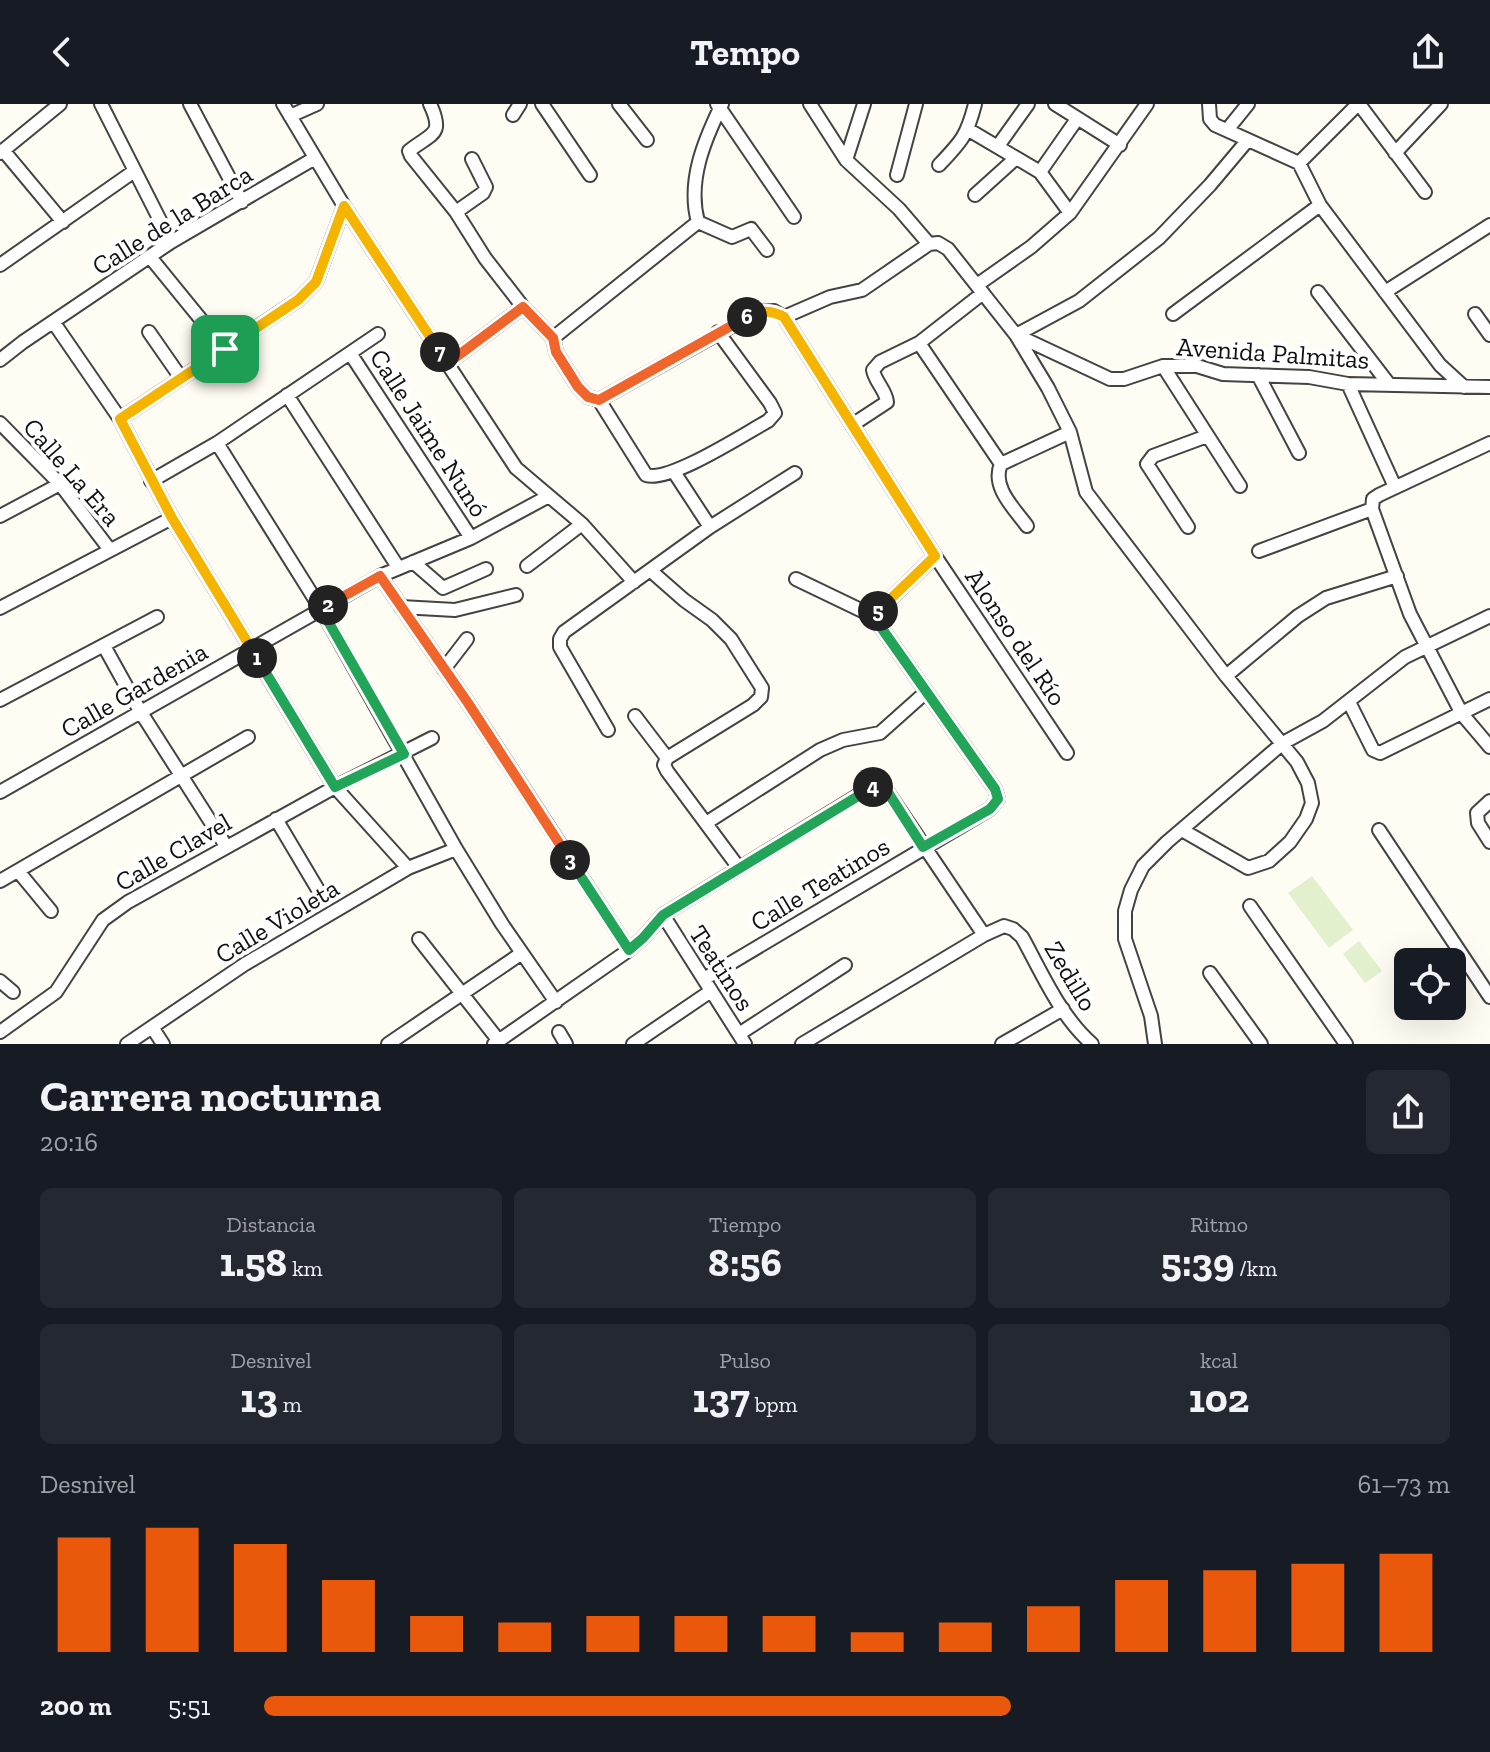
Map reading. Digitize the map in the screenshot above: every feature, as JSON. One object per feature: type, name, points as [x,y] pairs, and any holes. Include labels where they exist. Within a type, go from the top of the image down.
[{"type":"street","points":[[60,104],[2,152],[63,222]]},
{"type":"street","points":[[101,104],[171,242]]},
{"type":"street","points":[[190,104],[242,202]]},
{"type":"street","points":[[283,104],[344,206],[516,468],[582,524],[634,582]]},
{"type":"street","points":[[290,116],[317,104]]},
{"type":"street","points":[[430,104],[437,119],[437,129],[430,138],[409,151],[456,212],[485,258],[523,307],[553,338],[556,352],[578,387],[588,397],[599,400],[646,475],[653,478],[674,472],[768,421],[775,413],[718,332]]},
{"type":"street","points":[[542,104],[590,175]]},
{"type":"street","points":[[619,104],[647,140]]},
{"type":"street","points":[[810,104],[846,160],[899,209],[929,244]]},
{"type":"street","points":[[846,160],[864,104]]},
{"type":"street","points":[[897,175],[916,104]]},
{"type":"street","points":[[939,165],[969,130],[975,104]]},
{"type":"street","points":[[998,146],[1028,104]]},
{"type":"street","points":[[1055,104],[1120,145]]},
{"type":"street","points":[[852,425],[887,402],[873,370],[880,362],[919,343],[1070,213],[1147,104]]},
{"type":"street","points":[[1209,104],[1210,119],[1215,125],[1299,163],[1320,205],[1440,365],[1464,387]]},
{"type":"street","points":[[1227,130],[1248,104]]},
{"type":"street","points":[[1299,163],[1358,104],[1425,192]]},
{"type":"street","points":[[1395,153],[1441,104]]},
{"type":"street","points":[[720,105],[794,217]]},
{"type":"street","points":[[698,222],[693,194],[696,170],[720,105]]},
{"type":"street","points":[[1040,172],[1077,119]]},
{"type":"street","points":[[969,130],[1040,172],[1070,213]]},
{"type":"street","points":[[1016,335],[1079,301],[1159,238],[1247,141]]},
{"type":"street","name":"Calle de la Barca","points":[[0,360],[171,242],[315,158]]},
{"type":"street","points":[[456,212],[483,193],[486,187],[472,159]]},
{"type":"street","points":[[975,195],[1015,159]]},
{"type":"street","points":[[0,265],[133,172]]},
{"type":"street","points":[[1173,314],[1320,205]]},
{"type":"street","points":[[120,419],[298,300],[316,282],[344,206]]},
{"type":"street","points":[[698,222],[732,237],[751,229],[767,250]]},
{"type":"street","points":[[553,338],[698,222]]},
{"type":"street","points":[[1385,292],[1490,225]]},
{"type":"street","points":[[599,400],[757,312],[774,311],[784,317],[830,297],[862,290],[929,244],[938,243],[948,249],[1016,335],[1048,388],[1070,432],[1086,492],[1226,676],[1283,743],[1308,783],[1312,803],[1306,819],[1290,842],[1269,861],[1248,868],[1182,830]]},
{"type":"street","points":[[150,257],[225,349]]},
{"type":"street","points":[[1318,292],[1388,383]]},
{"type":"street","points":[[448,363],[523,307]]},
{"type":"street","points":[[1475,314],[1490,335]]},
{"type":"street","name":"Alonso del Río","points":[[784,317],[935,556],[1067,753]]},
{"type":"street","points":[[54,323],[120,419],[172,518],[335,787],[408,868]]},
{"type":"street","points":[[149,332],[181,378]]},
{"type":"street","points":[[151,481],[217,443],[378,334]]},
{"type":"street","name":"Avenida Palmitas","points":[[1016,335],[1110,379],[1124,379],[1163,366],[1197,366],[1223,374],[1309,377],[1348,384],[1490,387]]},
{"type":"street","points":[[919,343],[1001,464]]},
{"type":"street","name":"Calle Jaime Nunó","points":[[350,353],[471,538]]},
{"type":"street","points":[[1163,366],[1240,486]]},
{"type":"street","points":[[1258,375],[1299,453]]},
{"type":"street","points":[[1348,384],[1395,487]]},
{"type":"street","points":[[287,395],[398,567]]},
{"type":"street","name":"Calle La Era","points":[[0,423],[60,484],[110,550]]},
{"type":"street","points":[[1027,526],[999,485],[997,474],[1001,464],[1070,432]]},
{"type":"street","points":[[1188,527],[1147,464],[1153,456],[1207,436]]},
{"type":"street","points":[[217,443],[321,609],[456,849],[556,1002]]},
{"type":"street","points":[[1259,551],[1372,504],[1395,487],[1490,443]]},
{"type":"street","points":[[674,472],[710,527]]},
{"type":"street","points":[[608,730],[565,657],[560,639],[572,625],[710,527],[795,473]]},
{"type":"street","points":[[0,516],[60,484]]},
{"type":"street","name":"Calle Gardenia","points":[[0,792],[380,576],[471,538],[547,497]]},
{"type":"street","points":[[1372,504],[1410,614],[1462,714],[1490,747]]},
{"type":"street","points":[[0,608],[172,518]]},
{"type":"street","points":[[527,566],[582,524]]},
{"type":"street","points":[[873,616],[935,556]]},
{"type":"street","points":[[413,562],[443,588],[486,569]]},
{"type":"street","points":[[651,571],[731,639],[762,688],[761,697],[753,705],[667,758],[664,765],[739,868]]},
{"type":"street","points":[[380,576],[468,703],[629,950]]},
{"type":"street","points":[[1226,676],[1298,616],[1326,598],[1397,576]]},
{"type":"street","points":[[706,823],[820,750],[843,740],[880,733],[926,692],[873,616],[796,579]]},
{"type":"street","points":[[401,607],[455,610],[516,595]]},
{"type":"street","points":[[1155,1044],[1151,1016],[1125,939],[1125,911],[1143,866],[1283,743],[1323,721],[1405,657],[1490,616]]},
{"type":"street","points":[[0,700],[157,617]]},
{"type":"street","points":[[444,669],[467,639]]},
{"type":"street","points":[[104,646],[140,711],[226,846]]},
{"type":"street","name":"Calle Teatinos","points":[[633,1044],[708,985],[923,847],[990,809],[998,799],[995,789],[926,692]]},
{"type":"street","points":[[1349,702],[1373,750],[1380,753],[1490,699]]},
{"type":"street","points":[[635,716],[667,758]]},
{"type":"street","points":[[0,881],[248,737]]},
{"type":"street","name":"Calle Clavel","points":[[5,1029],[56,992],[103,920],[128,902],[335,787],[432,738]]},
{"type":"street","points":[[419,939],[464,993],[496,1042],[629,950],[663,915],[870,788],[880,785],[984,935],[802,1044]]},
{"type":"street","points":[[1490,801],[1477,813],[1478,823],[1490,842]]},
{"type":"street","points":[[276,819],[317,888]]},
{"type":"street","points":[[1379,830],[1490,997]]},
{"type":"street","name":"Calle Violeta","points":[[127,1044],[245,964],[408,868],[456,849]]},
{"type":"street","points":[[18,871],[51,911]]},
{"type":"street","points":[[1250,906],[1346,1044]]},
{"type":"street","name":"Teatinos","points":[[663,915],[742,1039]]},
{"type":"street","name":"Zedillo","points":[[984,935],[1004,926],[1022,937],[1063,1009],[1092,1044]]},
{"type":"street","points":[[388,1044],[522,953]]},
{"type":"street","points":[[742,1039],[845,965]]},
{"type":"street","points":[[1210,973],[1261,1044]]},
{"type":"street","points":[[0,981],[13,992]]},
{"type":"street","points":[[1002,1044],[1063,1009]]},
{"type":"street","points":[[0,1016],[5,1029]]},
{"type":"street","points":[[152,1027],[163,1044]]},
{"type":"street","points":[[559,1032],[566,1044]]},
{"type":"green space","points":[[1312,876],[1353,930],[1329,948],[1288,893]]},
{"type":"green space","points":[[1359,941],[1382,971],[1365,983],[1343,954]]},
{"type":"route","points":[[344,206],[448,363],[523,307],[553,338],[556,352],[578,387],[588,397],[599,400],[757,312],[774,311],[784,317],[935,556],[873,616],[995,789],[998,799],[990,809],[923,847],[889,794],[880,785],[870,788],[663,915],[629,950],[468,703],[380,576],[321,609],[404,754],[335,787],[172,518],[120,419],[225,349],[298,300],[316,282],[344,206]]}]
